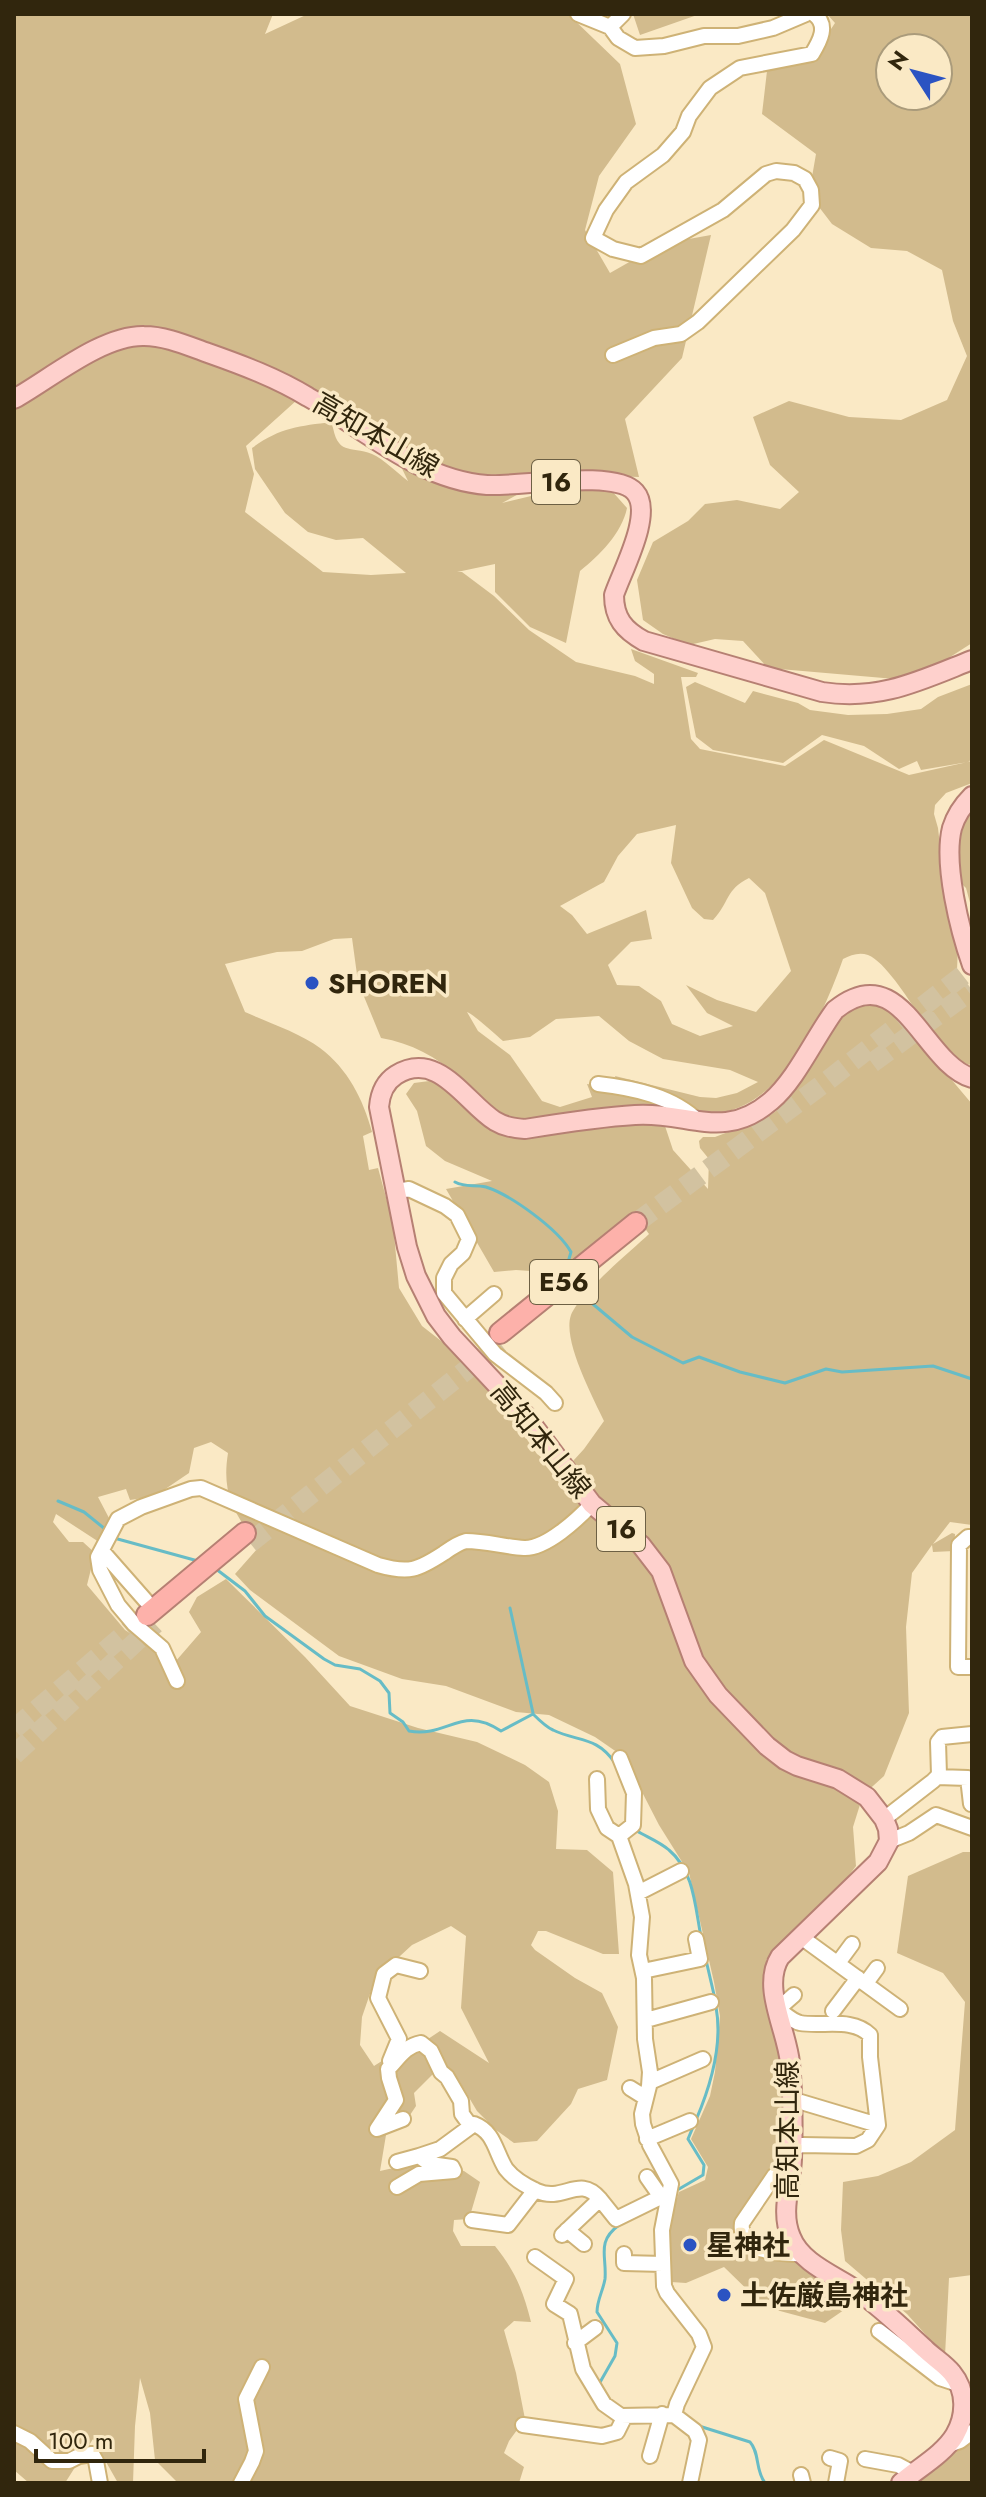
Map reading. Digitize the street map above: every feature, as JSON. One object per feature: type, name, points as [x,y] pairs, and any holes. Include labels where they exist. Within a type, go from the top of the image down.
[{"type":"highway","name":"E56","points":[[507,1333],[631,1234]]},
{"type":"highway","points":[[149,1613],[248,1538]]},
{"type":"main road","name":"高知本山線","points":[[14,399],[109,344],[143,336],[179,342],[281,382],[415,463],[447,477],[484,485],[617,481],[628,485],[638,495],[642,515],[614,595],[614,604],[623,626],[644,641],[782,682],[843,696],[893,690],[972,660]]},
{"type":"main road","points":[[972,796],[956,818],[951,857],[963,939],[972,965]]},
{"type":"main road","name":"高知本山線","points":[[884,1819],[867,1797],[847,1784],[797,1766],[776,1753],[718,1695],[694,1661],[661,1571],[654,1560],[641,1545],[592,1504],[526,1416],[436,1316],[416,1276],[379,1107],[380,1098],[391,1079],[403,1071],[422,1068],[439,1073],[491,1119],[511,1128],[525,1129],[649,1114],[711,1124],[737,1119],[770,1102],[780,1092],[835,1010],[861,996],[875,995],[890,1000],[902,1010],[957,1073],[972,1078]]},
{"type":"main road","points":[[884,1819],[889,1841]]},
{"type":"main road","name":"高知本山線","points":[[803,2255],[790,2237],[787,2224],[791,2158],[790,2056],[774,1990],[774,1970],[780,1957],[870,1871],[886,1851],[889,1841]]},
{"type":"main road","points":[[803,2255],[893,2318],[961,2379],[964,2409],[959,2427],[948,2445],[907,2478]]},
{"type":"street","points":[[578,14],[610,27],[618,38],[635,48],[664,46],[704,36],[738,36],[773,28],[806,14]]},
{"type":"street","points":[[610,27],[623,14]]},
{"type":"street","points":[[613,355],[654,338],[681,334],[698,322],[793,230],[812,205],[811,190],[805,179],[794,173],[776,171],[766,174],[723,210],[641,256],[613,249],[593,238],[606,210],[626,182],[663,155],[683,132],[689,116],[710,88],[740,68],[812,54],[820,41],[823,25],[814,14]]},
{"type":"street","points":[[598,1084],[634,1088],[687,1111],[699,1123]]},
{"type":"street","points":[[396,1191],[409,1189],[457,1215],[469,1239],[463,1253],[447,1270],[444,1293],[495,1354],[555,1403]]},
{"type":"street","points":[[465,1319],[494,1294]]},
{"type":"street","points":[[177,1681],[162,1648],[118,1605],[100,1570],[98,1557],[117,1520],[141,1507],[201,1488],[378,1565],[409,1570],[420,1568],[466,1541],[523,1548],[541,1545],[592,1504]]},
{"type":"street","points":[[972,1537],[959,1545],[957,1648],[958,1667],[972,1667]]},
{"type":"street","points":[[104,1547],[149,1613]]},
{"type":"street","points":[[884,1819],[937,1777],[940,1767],[938,1742],[942,1737],[972,1734]]},
{"type":"street","points":[[388,2069],[408,2048],[423,2044],[431,2051],[461,2101],[462,2114],[470,2125],[480,2127],[493,2139],[508,2171],[535,2190],[557,2194],[586,2187],[593,2190],[616,2219],[665,2195],[671,2181],[647,2139],[642,2114],[650,2082],[643,1971],[639,1955],[642,1917],[627,1830],[634,1793],[620,1758]]},
{"type":"street","points":[[937,1777],[968,1778],[971,1804]]},
{"type":"street","points":[[597,1779],[598,1809],[607,1828],[627,1830]]},
{"type":"street","points":[[889,1841],[909,1833],[936,1815],[950,1814],[972,1828]]},
{"type":"street","points":[[638,1893],[681,1871]]},
{"type":"street","points":[[801,1937],[900,2009]]},
{"type":"street","points":[[643,1971],[700,1959],[696,1939]]},
{"type":"street","points":[[838,1963],[852,1944]]},
{"type":"street","points":[[403,2119],[377,2129],[396,2100],[388,2069],[399,2039],[378,1998],[384,1974],[396,1965],[420,1971]]},
{"type":"street","points":[[833,2011],[877,1968]]},
{"type":"street","points":[[794,1995],[778,2009],[797,2022],[853,2025],[870,2035],[878,2125],[868,2140],[856,2146],[802,2145],[774,2176],[742,2223],[744,2239],[756,2249],[803,2255]]},
{"type":"street","points":[[646,2020],[711,2002]]},
{"type":"street","points":[[650,2082],[703,2059]]},
{"type":"street","points":[[630,2088],[646,2098]]},
{"type":"street","points":[[791,2099],[878,2125]]},
{"type":"street","points":[[647,2139],[690,2121]]},
{"type":"street","points":[[397,2162],[440,2149],[470,2125]]},
{"type":"street","points":[[397,2187],[419,2174],[455,2170],[430,2164],[419,2156]]},
{"type":"street","points":[[647,2177],[665,2195],[668,2207],[662,2230],[664,2286],[699,2334],[704,2347],[650,2456]]},
{"type":"street","points":[[472,2220],[508,2225],[535,2190]]},
{"type":"street","points":[[584,2244],[564,2232],[600,2199]]},
{"type":"street","points":[[624,2254],[624,2263],[663,2264]]},
{"type":"street","points":[[535,2257],[566,2279],[554,2304],[570,2314],[583,2369],[604,2404],[621,2416],[671,2411],[695,2431],[699,2440],[690,2483]]},
{"type":"street","points":[[575,2343],[595,2328]]},
{"type":"street","points":[[879,2331],[940,2378],[961,2379]]},
{"type":"street","points":[[241,2483],[256,2451],[246,2399],[262,2367]]},
{"type":"street","points":[[523,2425],[602,2436],[617,2432],[625,2416]]},
{"type":"street","points":[[948,2445],[972,2432]]},
{"type":"street","points":[[14,2433],[30,2441],[52,2461],[69,2461],[92,2454],[100,2483]]},
{"type":"street","points":[[830,2458],[840,2461],[836,2483]]},
{"type":"street","points":[[865,2459],[898,2465],[907,2478]]},
{"type":"shaded area","points":[[14,14],[273,14],[265,34],[308,14],[568,14],[620,64],[636,124],[599,176],[585,230],[610,273],[661,244],[711,235],[682,358],[625,419],[639,477],[613,476],[524,491],[502,503],[548,492],[593,488],[611,490],[627,508],[615,535],[580,571],[566,643],[530,627],[495,592],[495,564],[457,572],[462,572],[494,596],[529,630],[576,662],[635,676],[654,684],[654,674],[635,661],[631,649],[698,673],[696,677],[681,677],[691,739],[700,749],[785,766],[824,740],[909,775],[972,761],[972,783],[946,793],[935,805],[934,814],[946,898],[958,946],[957,970],[972,993],[972,1065],[961,1060],[931,1032],[884,967],[868,955],[858,954],[843,959],[823,1008],[794,1060],[775,1082],[754,1099],[730,1110],[697,1112],[617,1082],[615,1076],[700,1097],[716,1098],[737,1093],[758,1082],[730,1070],[663,1059],[629,1041],[599,1016],[556,1019],[530,1037],[503,1041],[467,1012],[478,1031],[510,1055],[542,1101],[560,1107],[592,1097],[587,1084],[629,1090],[680,1111],[527,1121],[497,1111],[433,1057],[403,1043],[381,1038],[358,982],[352,938],[334,939],[302,951],[277,952],[225,964],[245,1012],[313,1043],[330,1056],[346,1075],[359,1096],[372,1132],[363,1136],[369,1170],[378,1168],[393,1223],[399,1288],[422,1326],[454,1351],[490,1386],[537,1454],[563,1472],[604,1421],[575,1353],[569,1326],[571,1315],[595,1284],[649,1234],[633,1212],[574,1260],[545,1272],[494,1272],[446,1189],[492,1181],[445,1161],[426,1146],[417,1111],[406,1094],[414,1083],[437,1080],[484,1124],[664,1123],[673,1150],[708,1189],[709,1159],[700,1148],[699,1141],[703,1137],[715,1137],[768,1117],[780,1108],[845,1010],[868,1002],[885,1008],[902,1021],[972,1104],[972,1525],[950,1522],[933,1544],[955,1534],[954,1551],[933,1552],[932,1545],[912,1573],[906,1627],[909,1713],[884,1776],[863,1795],[853,1827],[856,1866],[835,1894],[778,1945],[766,1960],[766,1979],[781,2045],[782,2156],[739,2237],[793,2257],[857,2301],[825,2323],[765,2307],[724,2267],[686,2283],[671,2282],[669,2236],[679,2192],[705,2180],[708,2167],[691,2139],[710,2096],[720,2016],[689,1873],[659,1825],[624,1757],[595,1737],[549,1715],[516,1712],[446,1686],[402,1679],[339,1656],[250,1590],[235,1574],[258,1548],[232,1504],[227,1481],[228,1453],[211,1442],[194,1448],[189,1473],[155,1496],[130,1500],[126,1489],[98,1497],[109,1518],[99,1542],[56,1514],[53,1522],[69,1542],[83,1542],[95,1553],[87,1585],[125,1630],[175,1662],[201,1632],[189,1612],[197,1597],[226,1579],[350,1706],[418,1728],[477,1742],[525,1765],[549,1782],[558,1811],[556,1849],[587,1850],[613,1872],[619,1954],[603,1954],[546,1931],[538,1931],[531,1945],[575,1978],[602,1993],[618,2027],[607,2080],[578,2089],[571,2104],[537,2141],[514,2143],[477,2111],[428,2039],[440,2031],[489,2063],[461,2008],[466,1936],[451,1926],[412,1945],[375,1979],[362,2017],[360,2045],[374,2066],[402,2048],[420,2046],[433,2067],[433,2074],[414,2093],[416,2106],[408,2118],[386,2135],[380,2171],[416,2163],[464,2171],[480,2182],[469,2219],[454,2220],[453,2231],[461,2246],[495,2246],[518,2281],[525,2300],[531,2322],[514,2321],[504,2330],[525,2419],[504,2453],[524,2467],[519,2483],[178,2483],[155,2460],[150,2413],[140,2378],[133,2483],[118,2483],[93,2439],[65,2483],[29,2483],[14,2470]],"holes":[[[307,391],[394,452],[408,481],[377,456],[341,445],[332,422],[290,429],[262,441],[252,448],[255,469],[285,513],[308,532],[336,540],[363,538],[406,573],[371,575],[323,572],[245,512],[254,474],[246,446]],[[676,825],[671,863],[692,908],[704,919],[713,920],[732,892],[749,878],[765,893],[791,971],[756,1012],[717,1000],[686,985],[707,1013],[733,1026],[700,1036],[672,1024],[661,1001],[639,986],[617,985],[608,965],[631,942],[652,939],[646,910],[587,934],[560,906],[604,882],[618,856],[637,834]]]},
{"type":"shaded area","points":[[633,14],[700,14],[640,35]]},
{"type":"shaded area","points":[[827,14],[972,14],[972,643],[947,659],[895,679],[768,668],[743,641],[715,639],[689,645],[663,634],[643,620],[637,580],[653,542],[688,521],[705,504],[737,500],[780,509],[799,492],[770,465],[753,417],[789,401],[849,417],[901,420],[947,400],[967,356],[953,321],[942,270],[907,251],[871,248],[832,224],[809,194],[816,154],[762,114],[767,71],[812,58],[835,23]]},
{"type":"shaded area","points":[[695,682],[745,703],[753,691],[798,703],[810,710],[848,715],[921,709],[938,697],[972,684],[972,759],[921,770],[917,761],[899,769],[864,746],[822,735],[783,763],[713,750],[696,737],[686,687]]},
{"type":"shaded area","points":[[972,807],[972,910],[966,888],[959,881],[959,861],[961,834]]},
{"type":"shaded area","points":[[963,1852],[972,1852],[972,2275],[949,2278],[945,2356],[907,2314],[845,2261],[841,2230],[843,2182],[878,2176],[911,2162],[955,2130],[965,2002],[943,1973],[897,1953],[908,1876]]},
{"type":"shaded area","points":[[972,2436],[972,2483],[915,2483]]},
{"type":"waterway","points":[[455,1182],[496,1191],[533,1214],[556,1233],[571,1252],[566,1269]]},
{"type":"waterway","points":[[573,1283],[581,1294],[632,1337],[683,1363],[699,1357],[740,1372],[785,1383],[826,1369],[842,1372],[933,1366],[972,1379]]},
{"type":"waterway","points":[[58,1501],[84,1512],[105,1529]]},
{"type":"waterway","points":[[114,1538],[198,1561]]},
{"type":"waterway","points":[[216,1569],[245,1591],[265,1616],[324,1659],[335,1665],[360,1669],[380,1681],[389,1693],[390,1713],[403,1722],[409,1731],[423,1732],[465,1721],[487,1724],[501,1731],[533,1714],[550,1729],[601,1748],[615,1763]]},
{"type":"waterway","points":[[510,1608],[533,1713]]},
{"type":"waterway","points":[[637,1831],[665,1847],[684,1868],[692,1890],[701,1937]]},
{"type":"waterway","points":[[706,1960],[715,1999]]},
{"type":"waterway","points":[[696,2120],[717,2050],[716,2007]]},
{"type":"waterway","points":[[679,2189],[703,2175],[704,2165],[688,2139],[693,2127]]},
{"type":"waterway","points":[[599,2384],[615,2356],[617,2343],[597,2312],[605,2279],[605,2243],[619,2225]]},
{"type":"waterway","points":[[699,2426],[750,2442],[765,2483]]},
{"type":"tunnel","points":[[636,1223],[972,968]]},
{"type":"tunnel","points":[[872,1063],[972,990]]},
{"type":"tunnel","points":[[250,1543],[505,1339]]},
{"type":"tunnel","points":[[14,1755],[155,1624]]},
{"type":"tunnel","points":[[14,1729],[132,1628]]},
{"type":"place","name":"SHOREN","points":[[312,983]]},
{"type":"place","name":"星神社","points":[[690,2245]]},
{"type":"place","name":"土佐厳島神社","points":[[724,2295]]}]
